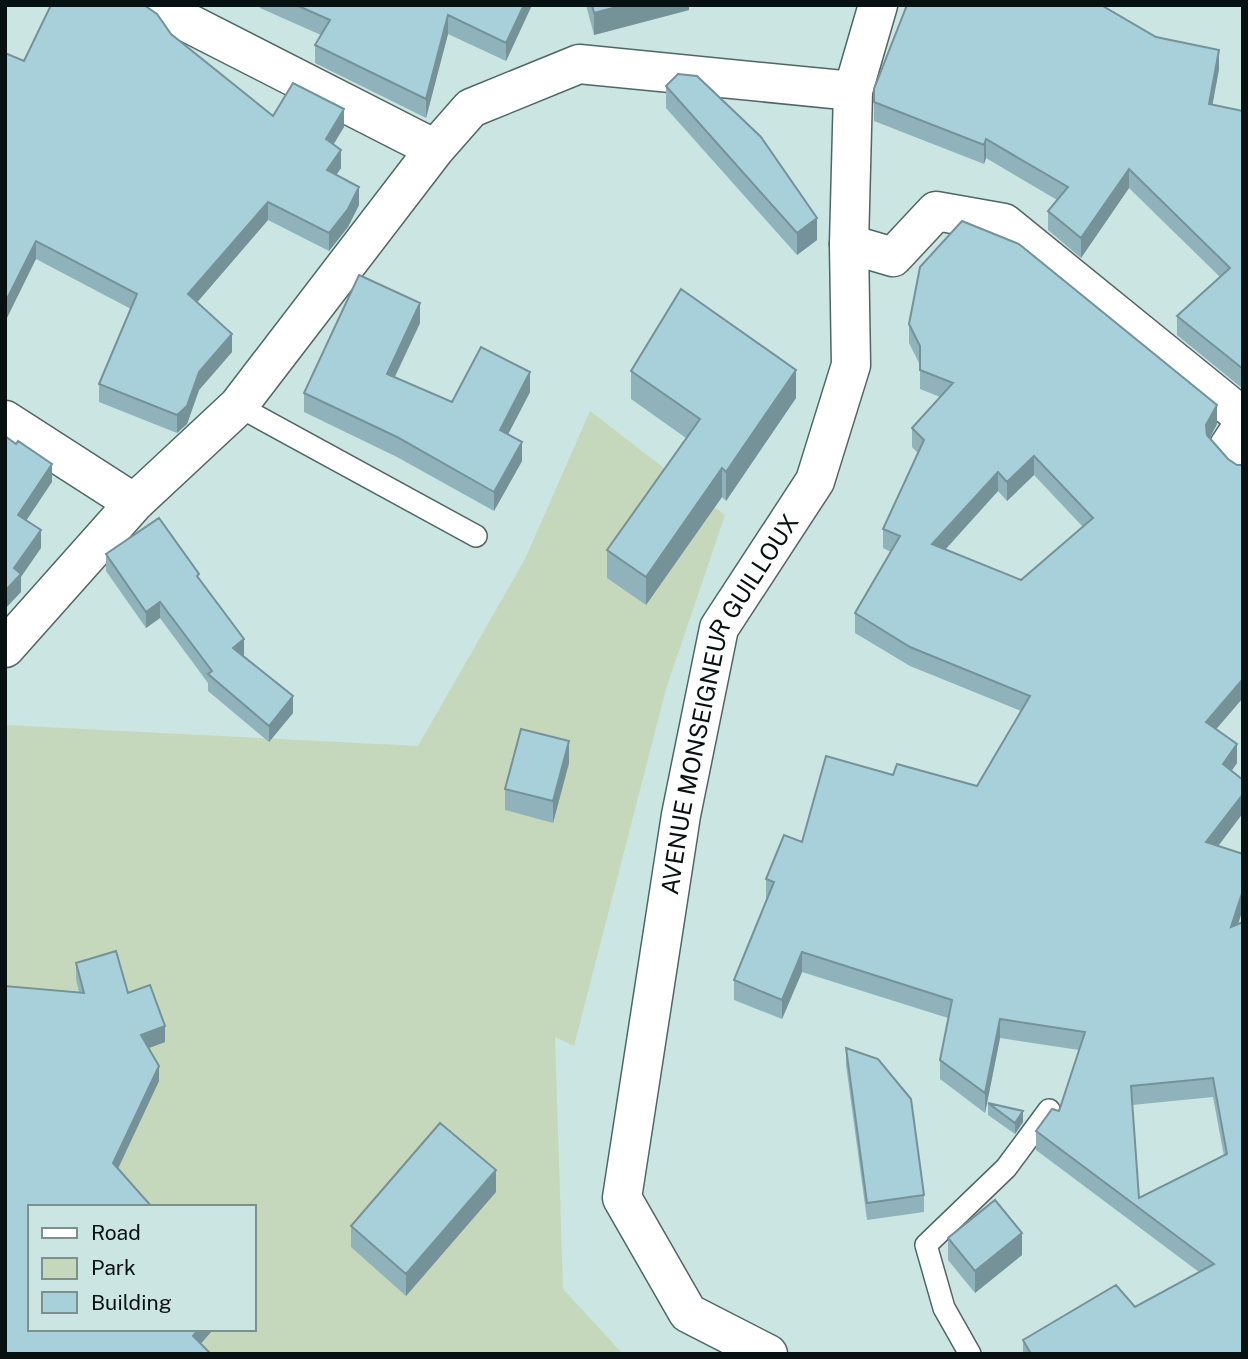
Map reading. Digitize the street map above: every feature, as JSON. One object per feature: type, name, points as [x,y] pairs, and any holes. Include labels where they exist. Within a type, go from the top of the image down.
[{"type":"street","points":[[153,5],[435,149]]},
{"type":"street","name":"AVENUE MONSEIGNEUR GUILLOUX","points":[[768,1354],[688,1313],[622,1198],[681,815],[719,628],[815,481],[851,365],[849,244],[853,91],[878,5]]},
{"type":"street","points":[[5,648],[134,503],[238,406],[435,149],[471,107],[579,64],[853,91]]},
{"type":"street","points":[[849,244],[893,257],[936,211],[1004,223],[1243,417]]},
{"type":"street","points":[[5,420],[134,503]]},
{"type":"street","points":[[1243,425],[1228,448],[1243,463]]},
{"type":"lane","points":[[238,406],[476,536]]},
{"type":"lane","points":[[970,1354],[944,1308],[926,1245],[1006,1168],[1049,1110]]},
{"type":"green space","points":[[590,411],[725,515],[666,689],[574,1046],[555,1037],[563,1289],[623,1354],[5,1354],[5,725],[418,746],[525,559]]},
{"type":"building","points":[[51,5],[144,5],[157,14],[171,34],[273,116],[293,83],[344,109],[326,139],[341,150],[327,170],[359,187],[348,209],[329,233],[268,202],[188,294],[232,334],[199,372],[187,406],[177,415],[99,384],[137,294],[36,241],[5,303],[5,53],[24,61]]},
{"type":"building","points":[[296,5],[524,5],[506,43],[448,15],[426,99],[315,45],[330,20]]},
{"type":"building","points":[[592,5],[624,5],[594,13]]},
{"type":"building","points":[[907,5],[1101,5],[1156,37],[1219,50],[1209,104],[1243,111],[1243,369],[1177,316],[1230,268],[1129,169],[1081,238],[1048,211],[1068,187],[986,139],[984,145],[874,102],[874,89]]},
{"type":"building","points":[[678,74],[697,76],[761,137],[817,218],[797,233],[666,86]]},
{"type":"building","points":[[962,221],[1019,244],[1217,405],[1206,425],[1207,435],[1228,459],[1237,465],[1243,465],[1243,679],[1206,722],[1237,744],[1223,764],[1243,780],[1243,794],[1206,842],[1243,854],[1243,890],[1231,927],[1243,922],[1243,1354],[1031,1354],[1023,1340],[1116,1285],[1135,1307],[1214,1264],[1036,1131],[1052,1109],[1059,1111],[1085,1032],[1000,1019],[985,1093],[940,1060],[952,1000],[802,952],[782,1000],[734,980],[774,882],[766,879],[784,835],[802,842],[826,756],[893,775],[897,764],[977,786],[1030,696],[910,647],[855,613],[900,536],[883,529],[924,440],[912,428],[953,383],[920,370],[920,346],[909,324],[920,267]],"holes":[[[1034,456],[1093,518],[1021,580],[932,544],[998,472],[1007,482]],[[1213,1078],[1227,1154],[1139,1198],[1131,1086]]]},
{"type":"building","points":[[359,275],[420,303],[387,374],[452,402],[481,347],[530,372],[500,430],[522,442],[494,492],[397,437],[304,393]]},
{"type":"building","points":[[681,289],[796,370],[726,472],[722,468],[646,577],[607,550],[700,419],[631,371]]},
{"type":"building","points":[[5,436],[16,444],[18,441],[52,464],[18,515],[41,530],[14,568],[21,574],[5,591]]},
{"type":"building","points":[[159,518],[199,574],[197,576],[244,639],[233,648],[293,696],[269,726],[208,674],[212,671],[160,602],[146,612],[106,554]]},
{"type":"building","points":[[521,729],[569,741],[553,801],[505,789]]},
{"type":"building","points":[[116,951],[128,993],[150,985],[165,1026],[141,1035],[159,1066],[113,1163],[150,1205],[28,1205],[28,1331],[197,1331],[193,1336],[211,1354],[5,1354],[5,986],[84,993],[76,963]]},
{"type":"building","points":[[846,1048],[878,1059],[911,1099],[924,1195],[867,1203]]},
{"type":"building","points":[[988,1103],[1023,1111],[1015,1123]]},
{"type":"building","points":[[440,1123],[496,1170],[406,1274],[351,1226]]},
{"type":"building","points":[[995,1200],[1022,1233],[975,1271],[948,1238]]}]
